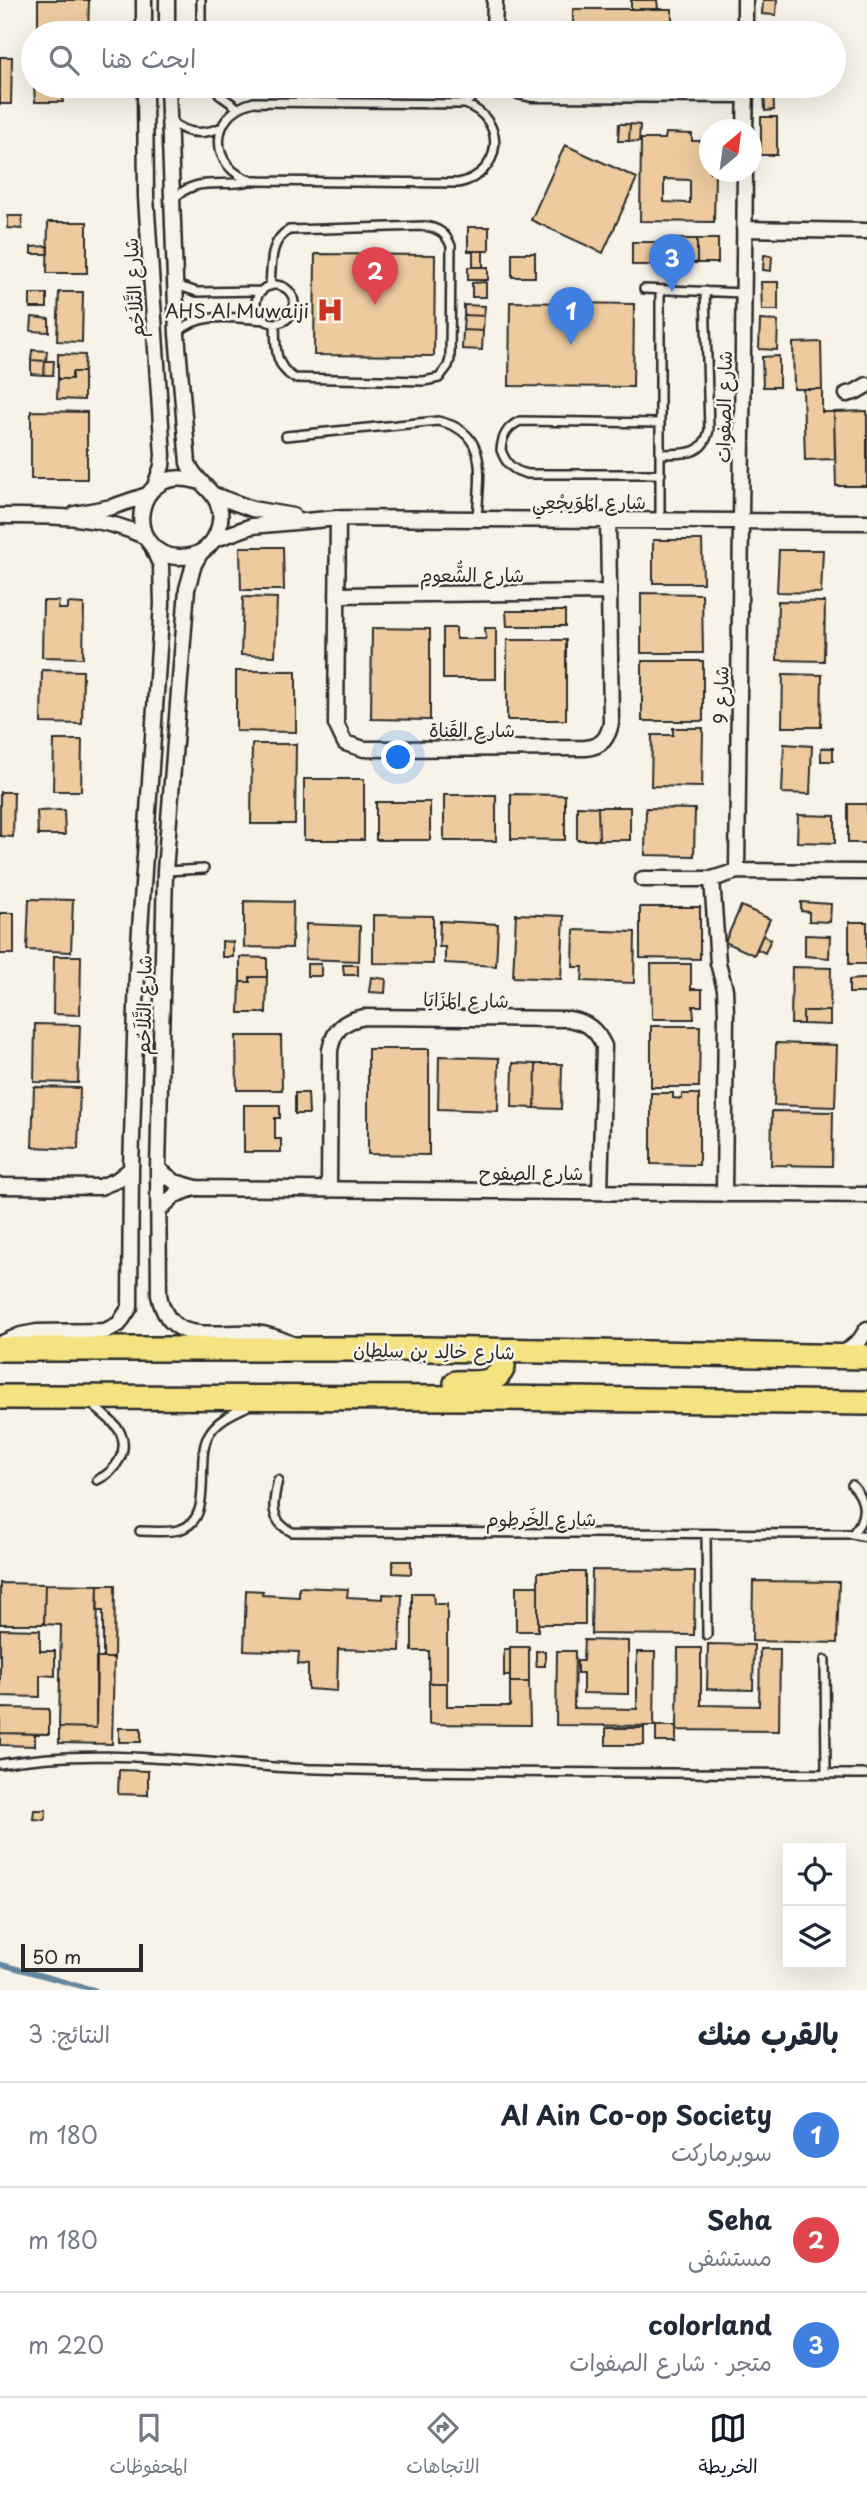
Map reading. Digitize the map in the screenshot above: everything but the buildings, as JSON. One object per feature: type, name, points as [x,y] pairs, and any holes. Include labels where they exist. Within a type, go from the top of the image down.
[{"type":"main road","name":"شارع خالِد بن سلطان","points":[[0,1347],[867,1357]]},
{"type":"main road","points":[[346,1398],[394,1385],[494,1380],[503,1367],[500,1351]]},
{"type":"main road","points":[[0,1397],[264,1397],[865,1404]]},
{"type":"street","points":[[144,0],[144,21]]},
{"type":"street","points":[[167,0],[167,21]]},
{"type":"street","points":[[494,21],[495,0]]},
{"type":"street","points":[[745,0],[745,21]]},
{"type":"street","name":"شارع التَّلاَحُم","points":[[145,98],[146,197],[163,455],[162,466],[151,490]]},
{"type":"street","points":[[0,516],[66,516],[112,524],[149,541],[163,553],[176,557],[201,552],[213,540],[220,526],[220,510],[214,495],[197,481],[188,463],[177,334],[167,98]]},
{"type":"street","points":[[745,119],[746,98]]},
{"type":"street","name":"شارع الصفوات","points":[[741,521],[745,182]]},
{"type":"street","points":[[744,229],[867,231]]},
{"type":"street","points":[[847,394],[867,386]]},
{"type":"street","points":[[66,516],[111,507],[175,478],[197,481]]},
{"type":"street","points":[[149,541],[141,523],[141,509],[151,490]]},
{"type":"street","name":"شارع المُوَيجْعِي","points":[[214,495],[252,509],[312,520]]},
{"type":"street","name":"شارع المُوَيجْعِي","points":[[213,540],[252,526],[338,518],[867,522]]},
{"type":"street","name":"شارع القَناة","points":[[338,518],[336,724],[345,743],[364,749],[586,748],[597,747],[604,741],[611,723],[608,522]]},
{"type":"street","name":"شارع 9","points":[[737,871],[741,521]]},
{"type":"street","name":"شارع التَّلاَحُم","points":[[0,1347],[21,1335],[37,1332],[105,1331],[119,1324],[130,1307],[130,1206],[137,974],[162,604],[162,577],[157,555],[149,541]]},
{"type":"street","name":"شارع التَّلاَحُم","points":[[201,552],[194,564],[187,589],[165,871],[158,1169],[159,1295],[161,1308],[168,1319],[187,1332],[256,1333],[281,1339],[303,1349]]},
{"type":"street","name":"شارع الشُّعوم","points":[[337,595],[609,592]]},
{"type":"street","points":[[643,879],[712,880],[737,871],[867,872]]},
{"type":"street","points":[[712,880],[718,963],[725,989],[726,1013],[724,1194]]},
{"type":"street","name":"شارع المَزَايَا","points":[[329,1190],[330,1050],[333,1037],[340,1026],[352,1019],[365,1017],[568,1019],[580,1021],[590,1027],[599,1035],[604,1046],[600,1191]]},
{"type":"street","points":[[0,1186],[100,1186],[117,1180],[131,1169]]},
{"type":"street","name":"شارع الصفوح","points":[[158,1169],[176,1182],[196,1188],[867,1195]]},
{"type":"street","points":[[100,1186],[117,1194],[130,1206]]},
{"type":"street","name":"شارع الصفوح","points":[[159,1210],[175,1195],[196,1188]]},
{"type":"street","points":[[839,1357],[860,1340],[867,1329]]},
{"type":"lane","points":[[201,0],[201,21]]},
{"type":"lane","points":[[224,98],[238,108]]},
{"type":"lane","points":[[465,104],[472,98]]},
{"type":"lane","points":[[171,203],[180,192],[193,185],[253,181],[466,181],[486,167],[494,153],[495,144],[487,119],[465,104],[254,102],[238,108],[226,120],[219,143],[224,161],[237,174],[253,181]]},
{"type":"lane","points":[[168,118],[188,131],[211,132],[222,127]]},
{"type":"lane","points":[[270,286],[276,240],[289,230],[424,226],[438,229],[451,246],[450,359],[439,378],[424,381],[294,378],[281,367],[277,359],[275,323]]},
{"type":"lane","points":[[175,284],[197,292],[262,291],[270,286],[282,286],[291,293],[293,299],[290,316],[281,322],[197,320],[177,334]]},
{"type":"lane","points":[[644,289],[744,293]]},
{"type":"lane","points":[[660,290],[660,520]]},
{"type":"lane","points":[[262,291],[257,303],[261,316],[266,320]]},
{"type":"lane","points":[[661,454],[690,453],[700,449],[707,440],[709,419],[705,291]]},
{"type":"lane","points":[[286,436],[438,421],[451,424],[462,430],[478,452],[480,464],[477,519]]},
{"type":"lane","points":[[660,423],[520,421],[505,432],[501,450],[510,467],[528,474],[661,474]]},
{"type":"lane","points":[[165,871],[204,869]]},
{"type":"lane","points":[[140,1531],[182,1529],[195,1520],[201,1505],[202,1452],[208,1435],[220,1421],[264,1397]]},
{"type":"lane","points":[[84,1398],[119,1431],[122,1440],[120,1460],[114,1469],[97,1480]]},
{"type":"lane","name":"شارع الخَرطوم","points":[[278,1480],[273,1512],[283,1528],[292,1532],[852,1534],[867,1537]]},
{"type":"lane","points":[[852,1485],[859,1492],[865,1509],[859,1527],[852,1534]]},
{"type":"lane","points":[[706,1534],[707,1635]]},
{"type":"lane","points":[[825,1660],[826,1773]]},
{"type":"lane","points":[[0,1764],[33,1759],[142,1757],[325,1769],[867,1774]]},
{"type":"waterway","points":[[0,1964],[95,1990]]},
{"type":"place","name":"colorland","points":[[672,292]]},
{"type":"place","name":"Seha","points":[[375,305]]},
{"type":"place","name":"AHS Al Muwaiji","points":[[330,310]]},
{"type":"place","name":"Al Ain Co-op Society","points":[[571,345]]}]
